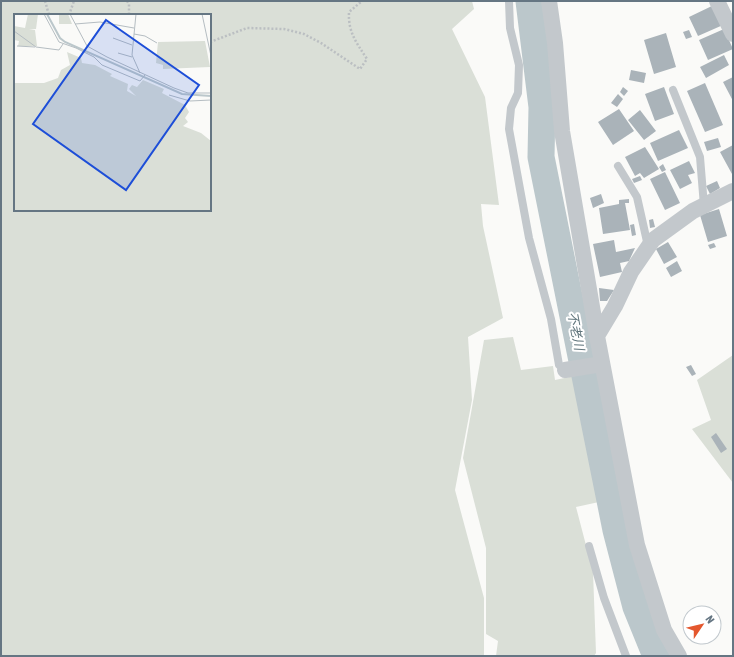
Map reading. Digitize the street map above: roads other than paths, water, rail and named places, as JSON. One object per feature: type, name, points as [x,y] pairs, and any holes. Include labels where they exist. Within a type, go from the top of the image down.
[{"type":"street","points":[[549,1],[555,43],[562,131],[602,364],[636,545],[664,630],[678,656]]},
{"type":"street","points":[[717,1],[733,34]]},
{"type":"street","points":[[597,336],[615,306],[631,272],[653,240],[693,211],[733,191]]},
{"type":"street","points":[[564,370],[602,364]]},
{"type":"lane","points":[[509,1],[510,28],[519,65],[518,93],[511,108],[509,129],[529,238],[551,319],[559,365],[564,370]]},
{"type":"lane","points":[[673,90],[700,157],[704,206]]},
{"type":"lane","points":[[618,166],[638,197],[648,246]]},
{"type":"lane","points":[[589,546],[604,598],[626,656]]},
{"type":"waterway","name":"不老川","points":[[529,1],[542,107],[541,157],[616,530],[636,607],[656,656]]}]
